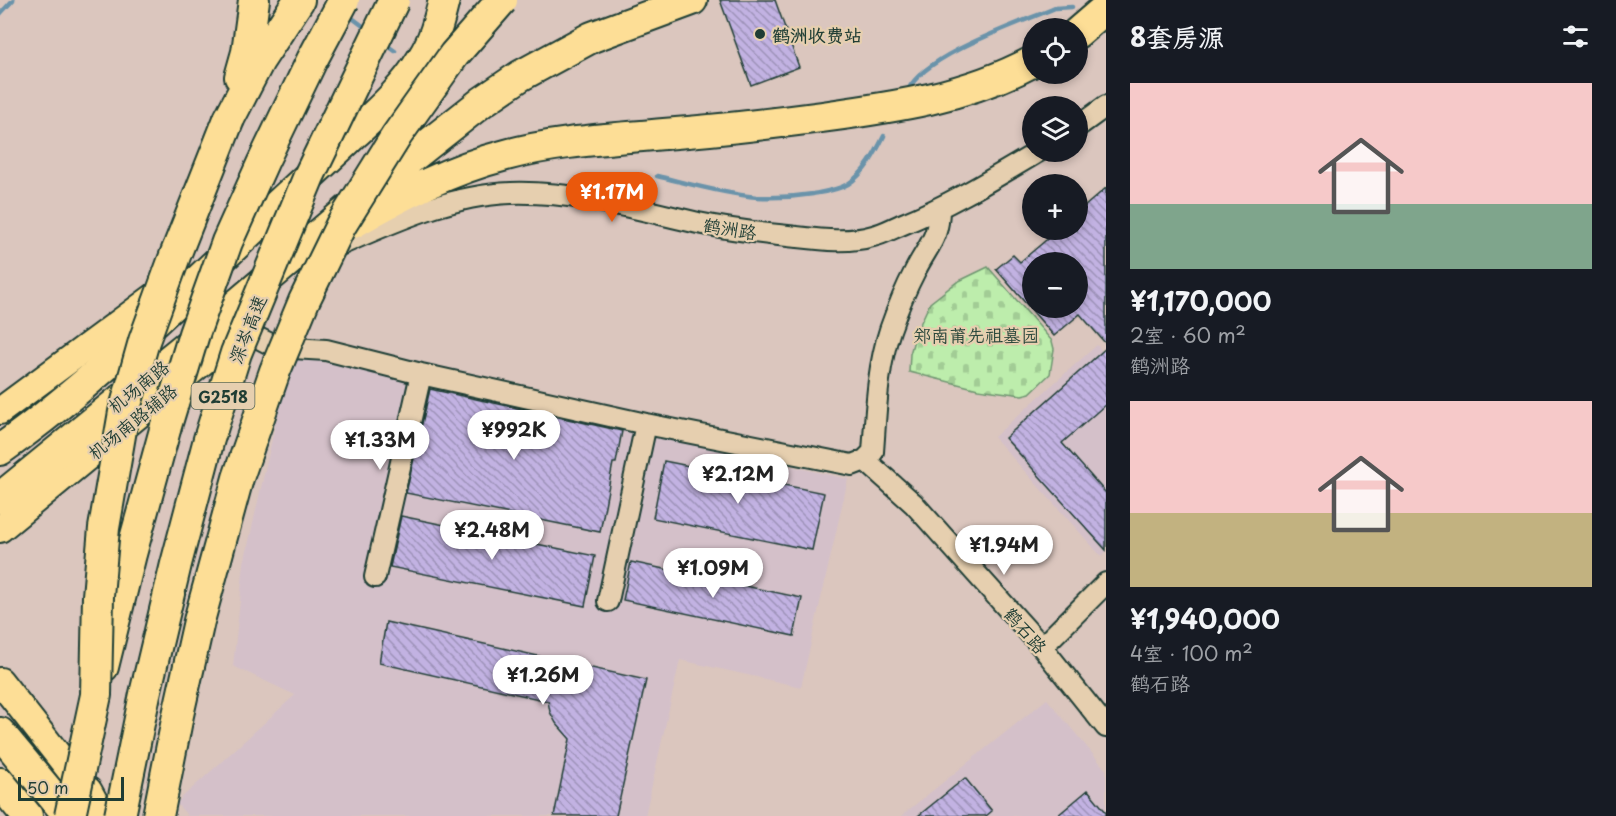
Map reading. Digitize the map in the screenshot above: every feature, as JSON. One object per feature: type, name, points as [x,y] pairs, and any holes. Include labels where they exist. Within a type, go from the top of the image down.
[{"type":"highway","points":[[229,119],[247,52],[254,0]]},
{"type":"highway","points":[[96,695],[98,596],[104,528],[124,412],[144,341],[229,119],[259,61],[299,0]]},
{"type":"highway","name":"G2518","points":[[82,810],[96,695],[131,554],[194,334],[228,242],[259,172],[312,60],[344,0]]},
{"type":"highway","name":"深岑高速","points":[[120,816],[145,694],[176,564],[209,439],[236,353],[309,176],[394,0]]},
{"type":"highway","name":"机场南路","points":[[0,450],[102,369],[154,324],[240,240],[384,106],[423,59],[432,41],[444,0]]},
{"type":"highway","points":[[158,816],[199,621],[238,478],[275,371],[304,301],[341,225],[397,135],[454,55],[502,0]]},
{"type":"highway","points":[[274,273],[388,176],[482,102],[520,76],[592,37],[692,0]]},
{"type":"highway","points":[[1088,24],[1106,8]]},
{"type":"highway","points":[[274,273],[348,226],[408,193],[452,172],[507,154],[576,143],[726,130],[899,106],[977,86],[1022,67]]},
{"type":"highway","name":"机场南路","points":[[3,518],[125,397],[274,273]]},
{"type":"highway","points":[[0,733],[82,810]]},
{"type":"highway","points":[[0,783],[27,816]]},
{"type":"main road","points":[[0,411],[183,275],[240,240]]},
{"type":"main road","name":"机场南路辅路","points":[[3,518],[205,360],[237,327],[274,273]]},
{"type":"main road","points":[[0,681],[82,810],[108,816]]},
{"type":"street","points":[[1088,119],[1106,106]]},
{"type":"street","name":"鹤洲路","points":[[274,273],[376,229],[425,211],[462,200],[510,193],[583,199],[743,231],[814,239],[844,240],[874,236],[924,216],[1022,161]]},
{"type":"street","points":[[237,327],[276,347],[326,350],[421,374],[646,424],[852,465],[865,460],[873,452],[880,374],[889,333],[916,269],[935,237],[939,224],[939,208]]},
{"type":"street","points":[[375,576],[421,374]]},
{"type":"street","points":[[608,601],[646,424]]},
{"type":"street","name":"鹤石路","points":[[865,460],[914,504],[1042,647],[1106,727]]},
{"type":"street","points":[[1042,647],[1106,583]]},
{"type":"shaded area","points":[[1097,345],[1106,356],[1106,552],[1101,556],[994,437]]},
{"type":"shaded area","points":[[291,355],[848,479],[801,687],[680,660],[645,816],[188,816],[176,803],[295,695],[233,666],[244,563]]},
{"type":"shaded area","points":[[1047,699],[1106,770],[1106,816],[901,816]]},
{"type":"green space","name":"郑南莆先祖墓园","points":[[988,267],[1022,306],[1022,318],[1032,318],[1052,341],[1054,349],[1050,374],[1030,393],[1022,395],[978,389],[909,372],[910,354],[916,333],[930,303],[957,282]]},
{"type":"building","name":"鹤洲收费站","points":[[720,0],[775,0],[799,67],[751,85]]},
{"type":"building","points":[[1106,188],[1106,344],[1083,318],[1088,318],[1088,252],[1032,252],[1046,240],[1088,240],[1088,204]]},
{"type":"building","points":[[1013,255],[1020,262],[1022,260],[1022,299],[996,269]]},
{"type":"building","points":[[1038,318],[1075,318],[1054,336]]},
{"type":"building","points":[[1106,348],[1106,404],[1062,443],[1106,493],[1106,550],[1005,438]]},
{"type":"building","points":[[430,389],[622,431],[616,463],[613,463],[600,532],[406,493]]},
{"type":"building","points":[[664,461],[824,493],[812,550],[653,518]]},
{"type":"building","points":[[401,516],[595,556],[585,606],[390,567]]},
{"type":"building","points":[[631,562],[802,598],[794,636],[623,600]]},
{"type":"building","points":[[386,622],[646,680],[616,816],[554,816],[570,739],[556,723],[550,712],[548,701],[379,663]]},
{"type":"building","points":[[965,778],[992,811],[986,816],[918,816]]},
{"type":"building","points":[[1088,790],[1106,812],[1106,816],[1057,816]]},
{"type":"waterway","points":[[0,14],[13,0]]},
{"type":"waterway","points":[[908,90],[918,77],[933,64],[953,52],[997,31],[1055,8],[1072,7]]},
{"type":"waterway","points":[[347,14],[367,29]]},
{"type":"waterway","points":[[385,44],[395,51]]},
{"type":"waterway","points":[[657,176],[745,196],[785,197],[813,194],[840,188],[854,180],[869,163],[884,136]]},
{"type":"place","name":"鹤洲收费站","points":[[760,34]]}]
